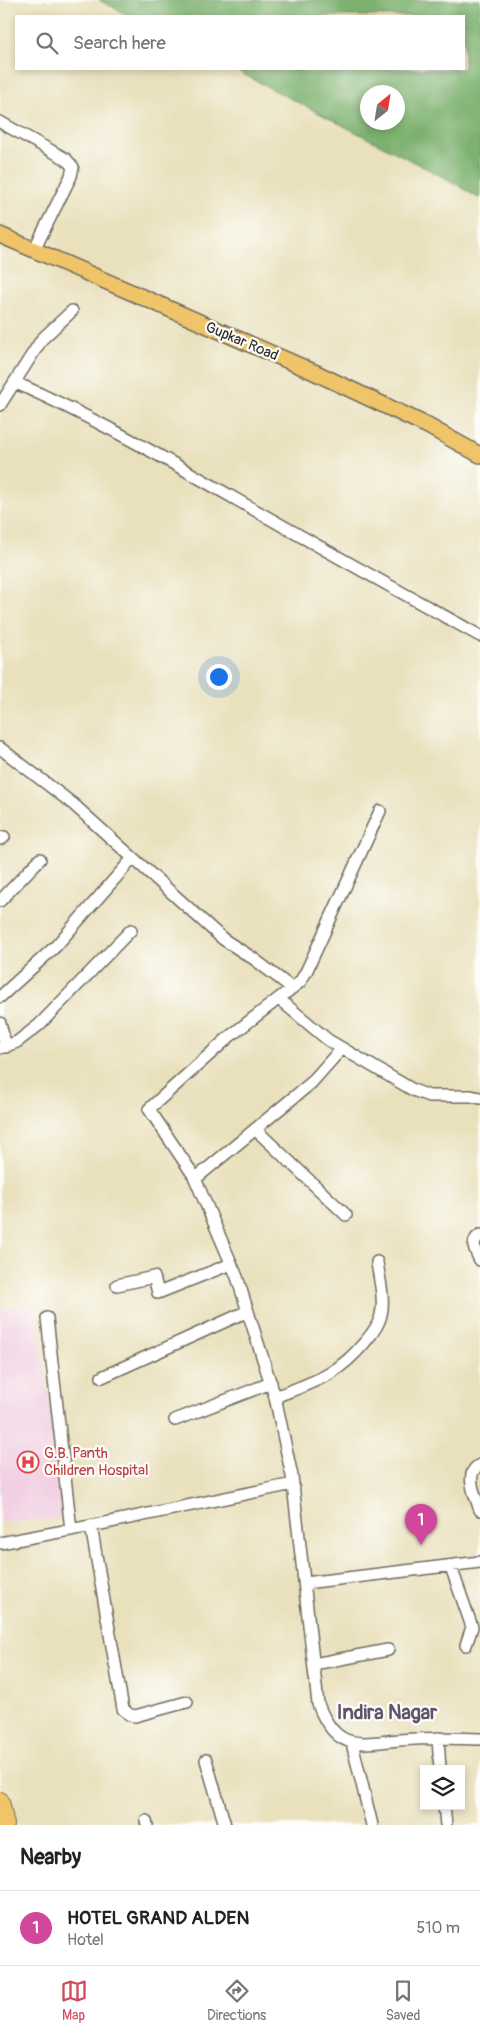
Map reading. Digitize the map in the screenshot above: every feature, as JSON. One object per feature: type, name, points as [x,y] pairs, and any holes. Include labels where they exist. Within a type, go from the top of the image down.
[{"type":"highway","points":[[0,1802],[5,1825]]},
{"type":"main road","name":"Gupkar Road","points":[[0,234],[314,372],[426,425],[480,455]]},
{"type":"street","points":[[0,122],[66,159],[73,167],[71,176],[34,250]]},
{"type":"street","points":[[0,405],[8,387],[42,340],[72,311]]},
{"type":"street","points":[[8,387],[66,405],[108,427],[480,636]]},
{"type":"street","points":[[0,748],[73,804],[223,939],[254,959],[292,988]]},
{"type":"street","points":[[380,811],[306,972],[292,988],[229,1037],[149,1109],[195,1179],[231,1264],[275,1397],[293,1484],[318,1704],[322,1717],[339,1736],[352,1742],[438,1738],[480,1739]]},
{"type":"street","points":[[0,997],[56,946],[133,858]]},
{"type":"street","points":[[0,901],[40,859]]},
{"type":"street","points":[[0,1023],[3,1047],[17,1042],[39,1025],[131,930]]},
{"type":"street","points":[[279,999],[315,1030],[413,1090],[429,1096],[471,1096],[480,1098]]},
{"type":"street","points":[[195,1179],[311,1083],[342,1048]]},
{"type":"street","points":[[255,1129],[346,1214]]},
{"type":"street","points":[[480,1235],[476,1238],[474,1246],[480,1260]]},
{"type":"street","points":[[275,1397],[319,1379],[344,1366],[369,1337],[379,1320],[382,1310],[377,1262]]},
{"type":"street","points":[[117,1286],[154,1278],[158,1293],[231,1264]]},
{"type":"street","points":[[102,1377],[248,1311]]},
{"type":"street","points":[[47,1318],[71,1530]]},
{"type":"street","points":[[175,1420],[270,1383]]},
{"type":"street","points":[[480,1465],[475,1468],[471,1476],[480,1510]]},
{"type":"street","points":[[0,1543],[293,1484]]},
{"type":"street","points":[[91,1526],[123,1709],[130,1715],[135,1716],[187,1702]]},
{"type":"street","points":[[305,1583],[451,1567],[480,1562]]},
{"type":"street","points":[[451,1567],[472,1627],[466,1645]]},
{"type":"street","points":[[314,1664],[388,1650]]},
{"type":"street","points":[[438,1738],[440,1765]]},
{"type":"street","points":[[352,1742],[372,1825]]},
{"type":"street","points":[[206,1760],[225,1825]]},
{"type":"street","points":[[444,1810],[446,1825]]},
{"type":"shaded area","name":"G.B. Panth Children Hospital","points":[[34,1306],[50,1405],[62,1518],[0,1523],[0,1308]]},
{"type":"green space","points":[[99,0],[480,0],[480,199],[449,180],[235,70],[465,70],[465,15],[128,15]]},
{"type":"place","name":"G.B. Panth Children Hospital","points":[[28,1462]]},
{"type":"place","name":"HOTEL GRAND ALDEN","points":[[421,1545]]},
{"type":"district","name":"Indira Nagar","points":[[387,1712]]}]
